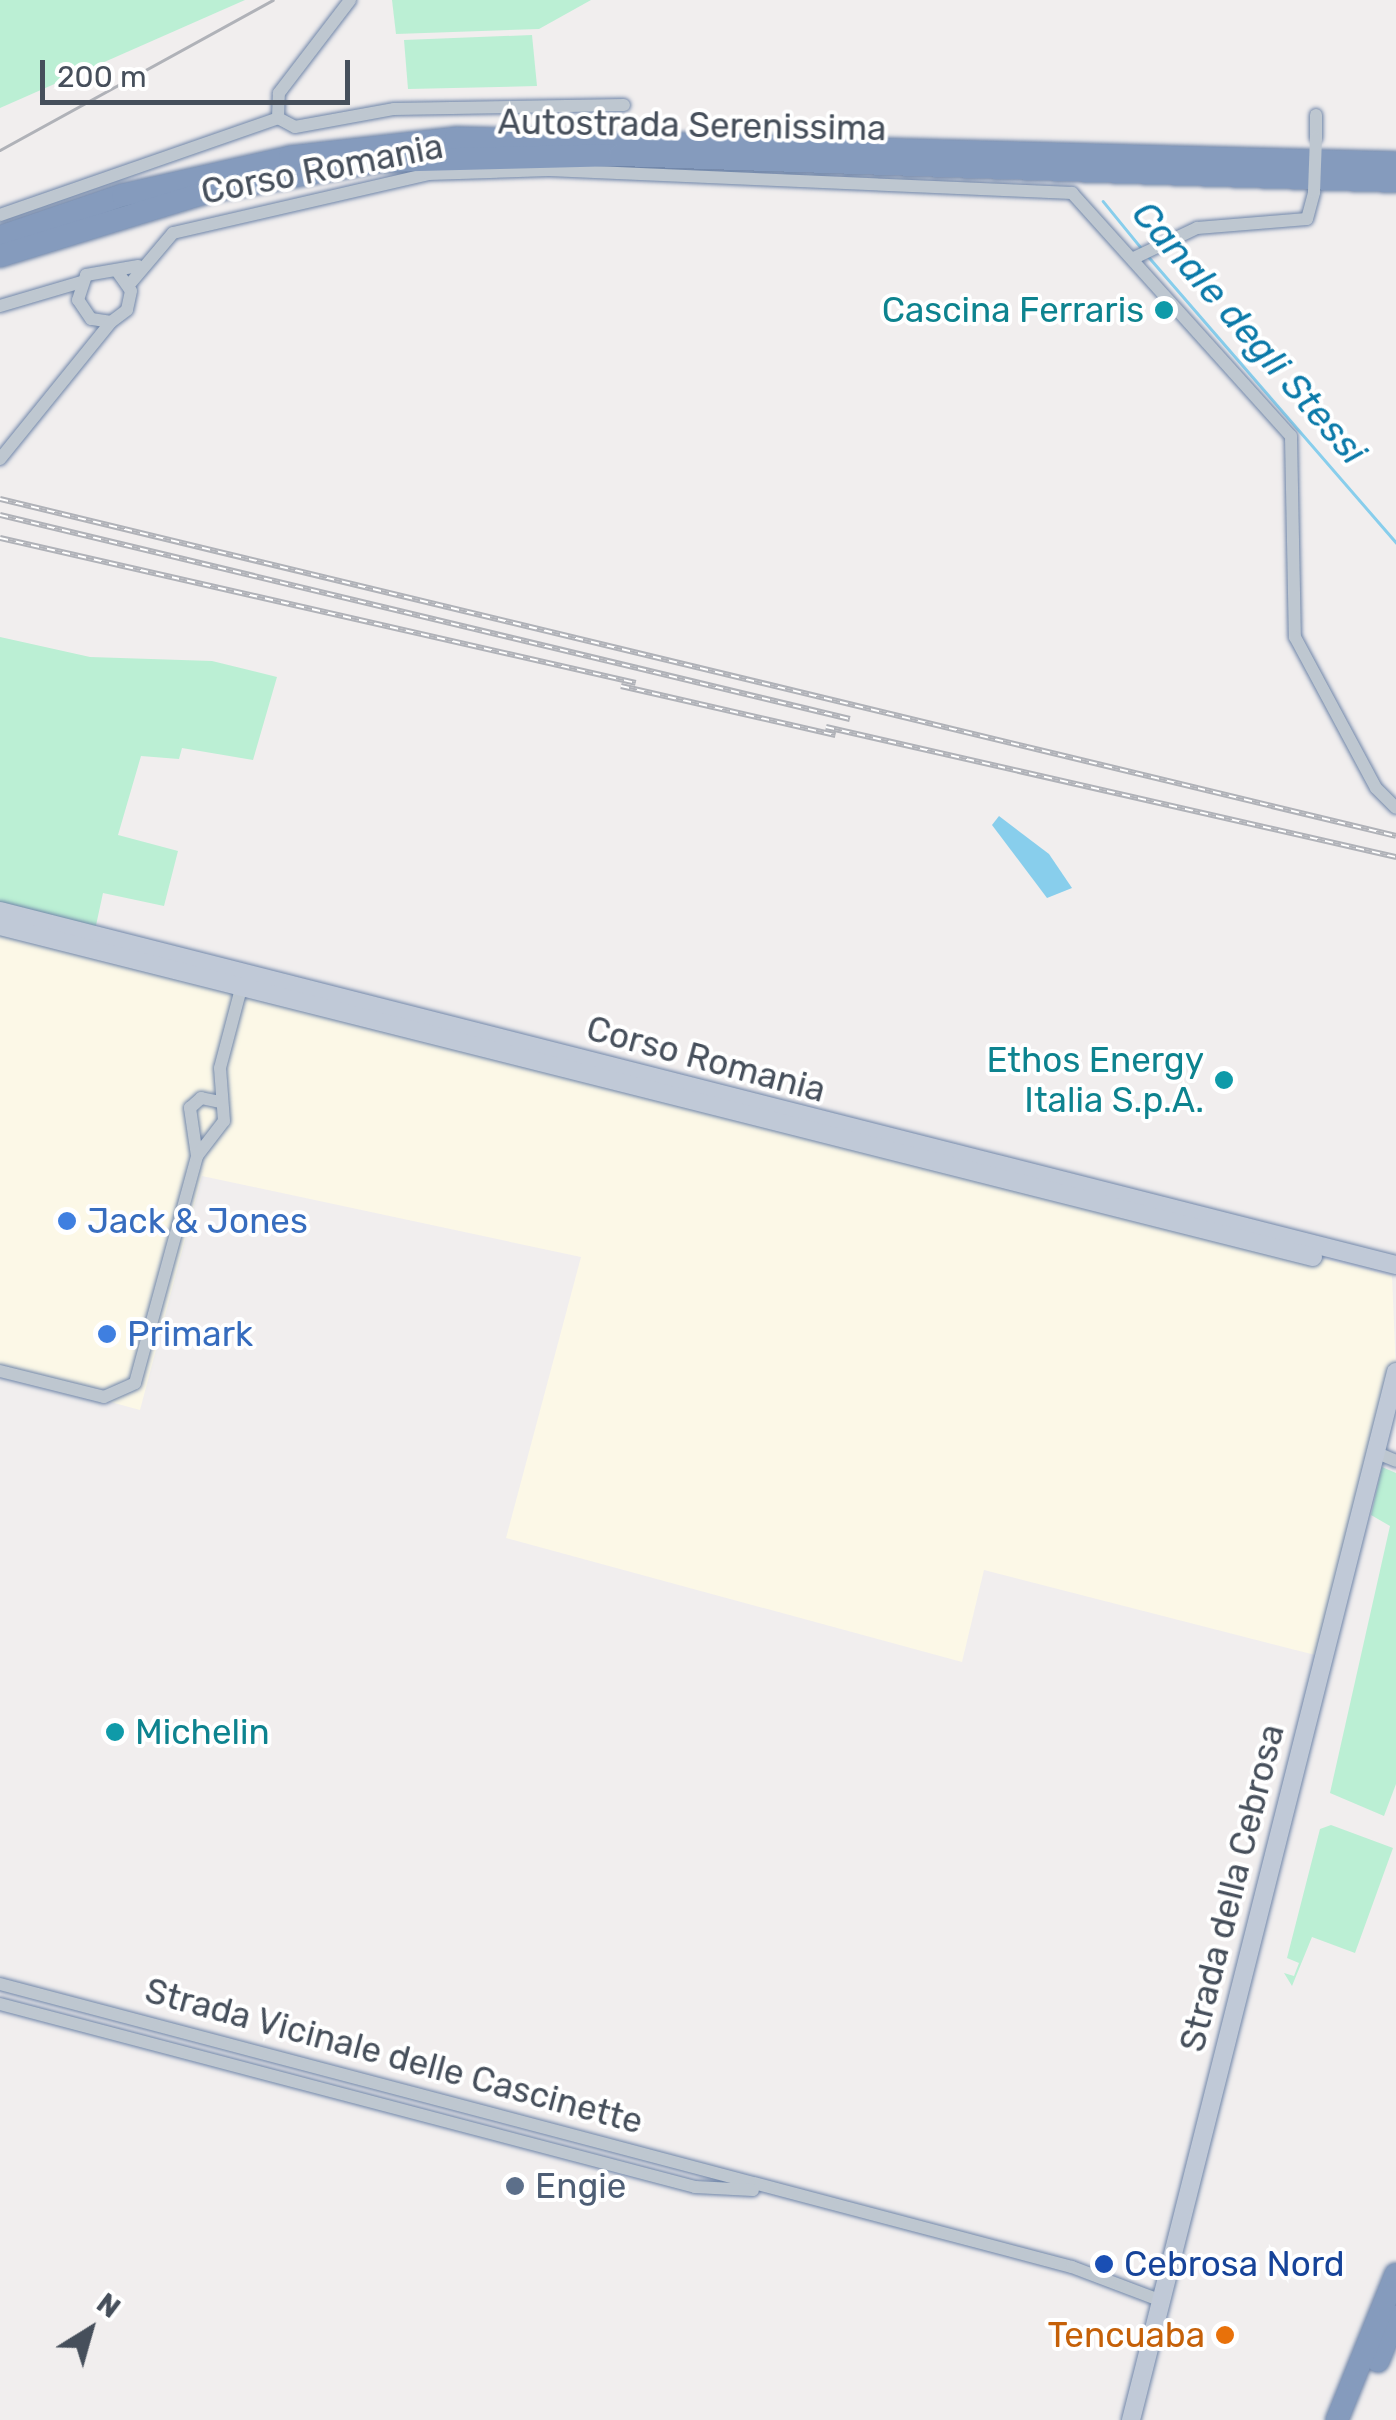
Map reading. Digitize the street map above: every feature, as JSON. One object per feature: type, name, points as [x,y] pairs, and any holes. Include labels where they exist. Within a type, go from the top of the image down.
[{"type":"highway","name":"Autostrada Serenissima","points":[[0,237],[122,195],[290,157],[456,138],[1396,162]]},
{"type":"highway","name":"Autostrada Serenissima","points":[[0,256],[211,191],[379,161],[620,155],[1396,181]]},
{"type":"highway","points":[[1350,2419],[1396,2274]]},
{"type":"highway","points":[[1350,2419],[1396,2317]]},
{"type":"main road","name":"Corso Romania","points":[[0,910],[243,980],[1395,1275]]},
{"type":"main road","name":"Corso Romania","points":[[0,926],[243,980]]},
{"type":"main road","name":"Strada della Cebrosa","points":[[1132,2420],[1396,1372]]},
{"type":"street","points":[[278,118],[279,92],[350,0]]},
{"type":"street","points":[[0,215],[278,118],[295,127],[394,109],[624,105]]},
{"type":"street","points":[[1316,114],[1314,192],[1307,218],[1196,228],[1134,258],[1291,436],[1295,636],[1376,788],[1396,808]]},
{"type":"street","name":"Corso Romania","points":[[129,284],[138,266],[173,233],[428,174],[549,170],[1072,194],[1134,258]]},
{"type":"street","name":"Corso Romania","points":[[117,272],[138,266]]},
{"type":"street","points":[[0,306],[44,286],[81,282],[101,268],[117,272],[129,284],[127,310],[76,356],[3,455]]},
{"type":"street","points":[[78,300],[81,282]]},
{"type":"street","points":[[44,286],[78,300],[87,316],[76,356]]},
{"type":"street","points":[[87,316],[112,322]]},
{"type":"street","points":[[0,1371],[99,1397],[130,1389],[197,1156],[224,1121],[220,1068],[243,980]]},
{"type":"street","points":[[197,1156],[190,1108],[220,1068]]},
{"type":"street","points":[[201,1098],[220,1102]]},
{"type":"street","points":[[194,1127],[213,1132]]},
{"type":"street","points":[[1375,1452],[1396,1461]]},
{"type":"street","name":"Strada Vicinale delle Cascinette","points":[[0,1984],[421,2094],[770,2191],[1072,2267],[1162,2301]]},
{"type":"street","name":"Strada Vicinale delle Cascinette","points":[[0,2004],[695,2187],[770,2191]]},
{"type":"street","points":[[308,2085],[312,2066]]},
{"type":"street","points":[[416,2114],[421,2094]]},
{"type":"shaded area","points":[[0,926],[1392,1276],[1396,1372],[1323,1657],[984,1570],[962,1662],[506,1538],[581,1257],[202,1176],[140,1410],[0,1372]]},
{"type":"green space","points":[[0,0],[245,0],[0,108]]},
{"type":"green space","points":[[392,0],[591,0],[539,29],[396,34]]},
{"type":"green space","points":[[532,35],[537,86],[408,89],[404,40]]},
{"type":"green space","points":[[0,637],[90,657],[212,661],[277,677],[253,760],[182,748],[179,759],[141,756],[118,835],[178,851],[164,906],[103,893],[95,930],[0,904]]},
{"type":"green space","points":[[1382,1467],[1396,1473],[1396,1784],[1384,1816],[1330,1793],[1390,1526],[1371,1515]]},
{"type":"green space","points":[[1331,1825],[1393,1848],[1355,1953],[1312,1937],[1292,1986],[1284,1973],[1294,1976],[1299,1963],[1287,1958],[1320,1829]]},
{"type":"water","points":[[999,816],[1049,854],[1072,888],[1047,898],[992,825]]},
{"type":"waterway","name":"Canale degli Stessi","points":[[1103,201],[1143,250]]},
{"type":"waterway","name":"Canale degli Stessi","points":[[1148,256],[1396,542]]},
{"type":"tram line","points":[[0,150],[273,0]]},
{"type":"railway","points":[[0,499],[1396,836]]},
{"type":"railway","points":[[0,515],[850,719]]},
{"type":"railway","points":[[0,538],[636,683]]},
{"type":"railway","points":[[621,686],[835,735]]},
{"type":"railway","points":[[826,727],[1396,857]]},
{"type":"place","name":"Cascina Ferraris","points":[[1164,310]]},
{"type":"place","name":"Ethos Energy Italia S.p.A.","points":[[1224,1080]]},
{"type":"place","name":"Jack & Jones","points":[[67,1221]]},
{"type":"place","name":"Primark","points":[[107,1334]]},
{"type":"place","name":"Michelin","points":[[115,1732]]},
{"type":"place","name":"Engie","points":[[515,2186]]},
{"type":"place","name":"Cebrosa Nord","points":[[1104,2264]]},
{"type":"place","name":"Tencuaba","points":[[1225,2335]]}]
